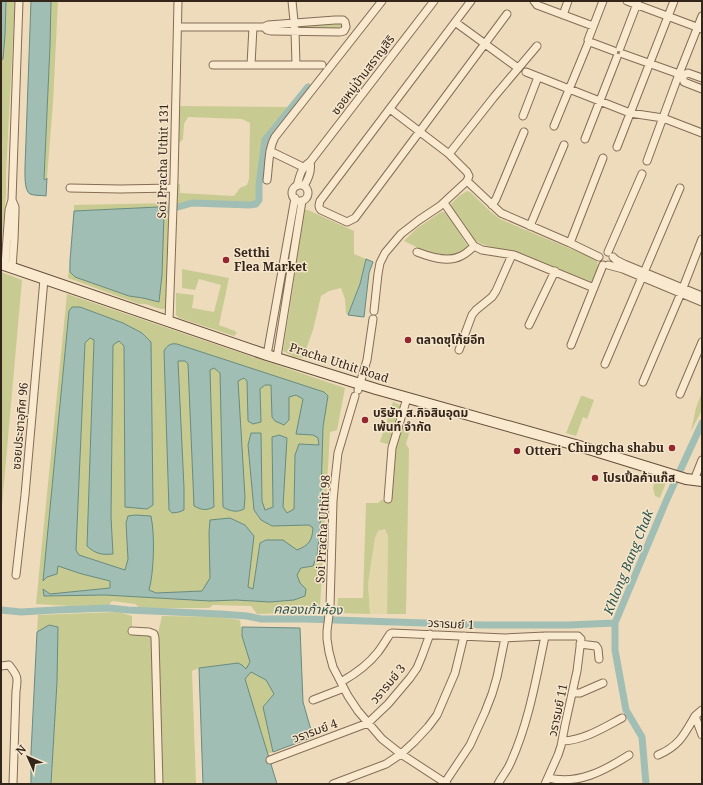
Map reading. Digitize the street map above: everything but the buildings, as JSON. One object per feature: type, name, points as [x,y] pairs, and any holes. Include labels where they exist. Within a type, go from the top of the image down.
[{"type":"main road","name":"Pracha Uthit Road","points":[[6,266],[277,357],[358,390],[407,398],[573,444],[694,480]]},
{"type":"street","points":[[6,266],[14,240],[15,212],[12,200],[19,1]]},
{"type":"street","name":"Soi Pracha Uthit 131","points":[[169,321],[178,1]]},
{"type":"street","points":[[292,1],[296,65]]},
{"type":"street","points":[[267,180],[270,151],[275,137],[382,1]]},
{"type":"street","name":"ซอยหมู่บ้านสราญสิริ","points":[[310,162],[312,167],[311,172],[301,186],[293,192],[294,196],[298,199],[305,199],[308,195],[307,190],[301,186],[299,177],[304,167],[310,162],[434,1]]},
{"type":"street","points":[[471,1],[320,201],[318,206],[321,210],[347,222],[355,218],[507,14]]},
{"type":"street","points":[[534,1],[537,5],[593,26]]},
{"type":"street","points":[[562,15],[568,1]]},
{"type":"street","points":[[554,126],[603,1]]},
{"type":"street","points":[[627,1],[637,3],[700,28]]},
{"type":"street","points":[[617,147],[674,1]]},
{"type":"street","points":[[585,139],[637,3]]},
{"type":"street","points":[[647,161],[700,28],[702,16]]},
{"type":"street","points":[[178,27],[264,27],[268,25],[342,20],[345,22],[346,27],[344,31],[340,32],[271,31],[264,27]]},
{"type":"street","points":[[455,22],[518,68]]},
{"type":"street","points":[[251,65],[253,27]]},
{"type":"street","points":[[588,41],[680,75],[688,73],[702,78]]},
{"type":"street","points":[[449,154],[484,108],[537,46]]},
{"type":"street","points":[[213,65],[322,66]]},
{"type":"street","points":[[526,72],[630,113],[663,118],[702,133]]},
{"type":"street","points":[[680,75],[684,82],[702,89]]},
{"type":"street","points":[[523,116],[538,77]]},
{"type":"street","points":[[374,311],[380,263],[385,252],[401,234],[444,203],[469,178],[467,172],[449,154],[390,108]]},
{"type":"street","points":[[492,205],[496,199],[524,132]]},
{"type":"street","points":[[530,226],[564,145]]},
{"type":"street","points":[[270,151],[304,167]]},
{"type":"street","points":[[570,243],[603,158]]},
{"type":"street","points":[[571,345],[605,265],[612,262],[610,255],[642,174]]},
{"type":"street","points":[[467,181],[501,213],[599,257],[600,262],[605,265],[643,275],[682,291],[702,302]]},
{"type":"street","points":[[70,188],[173,188]]},
{"type":"street","points":[[605,364],[680,188]]},
{"type":"street","name":"ซอยหมู่บ้านสราญสิริ","points":[[267,354],[298,199]]},
{"type":"street","name":"ซอยหมู่บ้านสราญสิริ","points":[[277,357],[298,199]]},
{"type":"street","points":[[444,203],[474,246],[482,250],[512,255],[594,288]]},
{"type":"street","points":[[643,382],[682,291],[702,239]]},
{"type":"street","points":[[417,252],[436,258],[448,259],[460,257],[474,246]]},
{"type":"street","points":[[599,257],[604,252],[643,275]]},
{"type":"street","points":[[459,350],[472,315],[492,297],[496,291],[512,255]]},
{"type":"street","points":[[529,324],[555,272]]},
{"type":"street","name":"ซอยประชาอุทิศ 96","points":[[16,574],[25,495],[44,279]]},
{"type":"street","points":[[682,291],[702,296]]},
{"type":"street","name":"Soi Pracha Uthit 98","points":[[373,319],[367,360],[338,453],[334,501],[330,607],[327,631],[329,652],[333,666],[348,696],[382,739],[400,754],[445,784]]},
{"type":"street","points":[[680,394],[702,342]]},
{"type":"street","points":[[388,499],[392,448],[407,398]]},
{"type":"street","points":[[694,480],[702,460]]},
{"type":"street","points":[[132,631],[149,632],[154,634],[155,638],[158,784]]},
{"type":"street","name":"วรารมย์ 1","points":[[342,685],[370,661],[392,633],[505,638],[577,636],[581,641],[596,646],[598,649],[599,659]]},
{"type":"street","name":"วรารมย์ 3","points":[[368,723],[388,704],[417,668],[430,634]]},
{"type":"street","points":[[333,784],[386,764],[414,742],[428,727],[436,715],[455,672],[464,636]]},
{"type":"street","points":[[498,784],[508,767],[519,742],[536,680],[545,636]]},
{"type":"street","points":[[445,784],[470,745],[483,717],[497,677],[505,638]]},
{"type":"street","name":"วรารมย์ 11","points":[[546,781],[563,741],[565,724],[577,671],[581,641]]},
{"type":"street","points":[[1,666],[9,666],[16,673],[18,679],[16,691],[13,784]]},
{"type":"street","points":[[572,693],[580,693],[604,683]]},
{"type":"street","points":[[313,700],[342,685]]},
{"type":"street","points":[[658,755],[668,751],[684,736],[695,716],[702,710]]},
{"type":"street","points":[[695,716],[702,735]]},
{"type":"street","points":[[563,741],[589,735],[622,718]]},
{"type":"street","name":"วรารมย์ 4","points":[[270,760],[368,723]]},
{"type":"street","points":[[546,781],[564,783],[585,779],[600,773],[629,755]]},
{"type":"shaded area","points":[[385,529],[388,536],[387,614],[370,614],[368,584],[375,538],[378,531]]},
{"type":"green space","points":[[6,1],[15,1],[6,194],[1,255],[1,60],[3,58],[5,35]]},
{"type":"green space","points":[[51,1],[58,1],[53,103],[47,178],[44,180],[50,46]]},
{"type":"green space","points":[[341,21],[344,27],[341,29],[299,29],[299,26]]},
{"type":"green space","points":[[178,106],[289,107],[264,138],[255,202],[189,201],[177,205],[178,184],[180,184],[180,193],[234,196],[240,188],[247,185],[249,179],[250,123],[242,119],[188,117],[184,124],[183,139],[179,143],[176,140]]},
{"type":"green space","points":[[467,191],[500,219],[597,260],[598,267],[592,282],[516,252],[497,249],[474,240],[450,205],[459,196]]},
{"type":"green space","points":[[169,203],[166,309],[146,304],[139,304],[68,278],[70,261],[70,272],[129,296],[143,298],[161,209],[158,207],[74,211],[74,205]]},
{"type":"green space","points":[[305,210],[354,231],[354,254],[366,259],[360,284],[348,315],[346,313],[345,299],[341,288],[329,291],[321,296],[313,330],[303,358],[294,357],[283,351]]},
{"type":"green space","points":[[441,212],[444,212],[449,217],[467,245],[465,250],[452,256],[441,257],[404,241],[416,229]]},
{"type":"green space","points":[[182,269],[229,278],[219,325],[235,331],[237,333],[234,336],[179,318],[176,315],[176,293],[194,295],[192,308],[214,312],[221,285],[199,279],[195,290],[182,288]]},
{"type":"green space","points":[[1,272],[22,280],[1,517]]},
{"type":"green space","points":[[67,294],[345,388],[337,430],[330,432],[320,608],[299,605],[289,607],[291,613],[257,614],[251,606],[213,605],[209,608],[140,608],[135,604],[112,601],[109,605],[70,606],[36,604]]},
{"type":"green space","points":[[702,392],[702,410],[691,431],[696,408]]},
{"type":"green space","points":[[581,396],[594,400],[587,419],[583,417],[576,436],[566,433]]},
{"type":"green space","points":[[393,402],[402,406],[391,445],[380,442]]},
{"type":"green space","points":[[400,427],[410,431],[406,444],[409,449],[406,614],[387,614],[388,536],[385,529],[378,531],[375,538],[368,584],[370,614],[337,613],[338,598],[363,598],[366,503],[378,503],[381,500],[391,500],[394,449]]},
{"type":"green space","points":[[651,476],[667,480],[660,498],[655,496],[653,488],[655,480]]},
{"type":"green space","points":[[118,612],[132,616],[132,635],[158,633],[162,616],[219,617],[240,620],[242,636],[250,662],[246,669],[199,668],[192,671],[196,784],[51,784],[57,682],[49,625],[37,632],[38,615]]},
{"type":"green space","points":[[251,672],[266,680],[274,694],[263,707],[273,752],[267,754],[245,679]]},
{"type":"water","points":[[1,1],[6,1],[3,59],[1,60]]},
{"type":"water","points":[[31,1],[51,1],[44,179],[45,180],[47,178],[46,196],[30,194],[25,182]]},
{"type":"water","points":[[158,207],[164,214],[162,275],[159,302],[129,296],[75,277],[70,272],[74,211]]},
{"type":"water","points":[[366,259],[373,262],[369,273],[364,317],[348,315],[360,284]]},
{"type":"water","points":[[72,307],[80,307],[123,323],[142,333],[151,342],[153,505],[147,509],[125,507],[124,346],[119,341],[113,345],[111,517],[113,554],[102,554],[93,551],[87,546],[94,340],[90,338],[85,343],[76,550],[79,555],[125,570],[128,559],[126,523],[128,516],[151,516],[153,553],[152,574],[149,590],[156,593],[202,591],[210,578],[210,520],[230,518],[245,525],[254,536],[248,587],[253,589],[260,543],[266,540],[283,540],[297,550],[307,544],[311,539],[313,528],[309,525],[272,526],[261,520],[254,510],[248,445],[251,433],[261,433],[262,501],[265,510],[273,507],[272,437],[279,435],[287,438],[283,507],[287,513],[294,509],[295,455],[299,444],[319,445],[318,438],[313,435],[296,434],[303,399],[296,395],[289,397],[289,420],[284,425],[275,421],[272,417],[271,385],[265,385],[260,389],[261,422],[253,424],[248,421],[247,381],[244,378],[238,381],[245,497],[244,509],[236,511],[228,510],[223,507],[220,373],[214,368],[210,370],[214,507],[204,510],[194,506],[188,364],[185,361],[178,361],[184,510],[172,513],[169,510],[164,351],[169,345],[177,344],[324,392],[328,396],[323,427],[320,529],[317,556],[313,566],[301,568],[297,575],[300,583],[306,589],[305,596],[294,600],[270,602],[236,600],[210,601],[105,595],[44,596],[43,589],[50,594],[110,588],[110,581],[58,566],[57,574],[47,577],[43,581],[69,311]]},
{"type":"water","points":[[49,625],[58,627],[57,682],[51,784],[31,784],[31,753],[37,632]]},
{"type":"water","points":[[242,627],[300,628],[303,702],[313,737],[273,752],[263,707],[274,694],[266,680],[251,672],[245,679],[277,784],[203,784],[199,668],[238,663],[246,669],[250,662],[242,636]]},
{"type":"waterway","points":[[178,207],[192,203],[256,204],[259,200],[259,185],[265,140],[308,87]]},
{"type":"waterway","points":[[163,211],[168,210]]},
{"type":"waterway","name":"Khlong Bang Chak","points":[[646,784],[642,737],[626,710],[615,650],[615,623],[667,499],[702,423]]},
{"type":"waterway","name":"คลองเก้าห้อง","points":[[1,610],[21,612],[109,608],[220,614],[247,616],[261,619],[306,619],[483,625],[568,625],[615,623]]},
{"type":"place","name":"Setthi Flea Market","points":[[226,260]]},
{"type":"place","name":"ตลาดซุโก้ยอีท","points":[[408,340]]},
{"type":"place","name":"บริษัท ส.กิจสินอุดม เพ้นท์ จำกัด","points":[[365,420]]},
{"type":"place","name":"Chingcha shabu","points":[[672,448]]},
{"type":"place","name":"Otteri","points":[[517,451]]},
{"type":"place","name":"โปรเปิ้ลค้าแก๊ส","points":[[595,478]]}]
